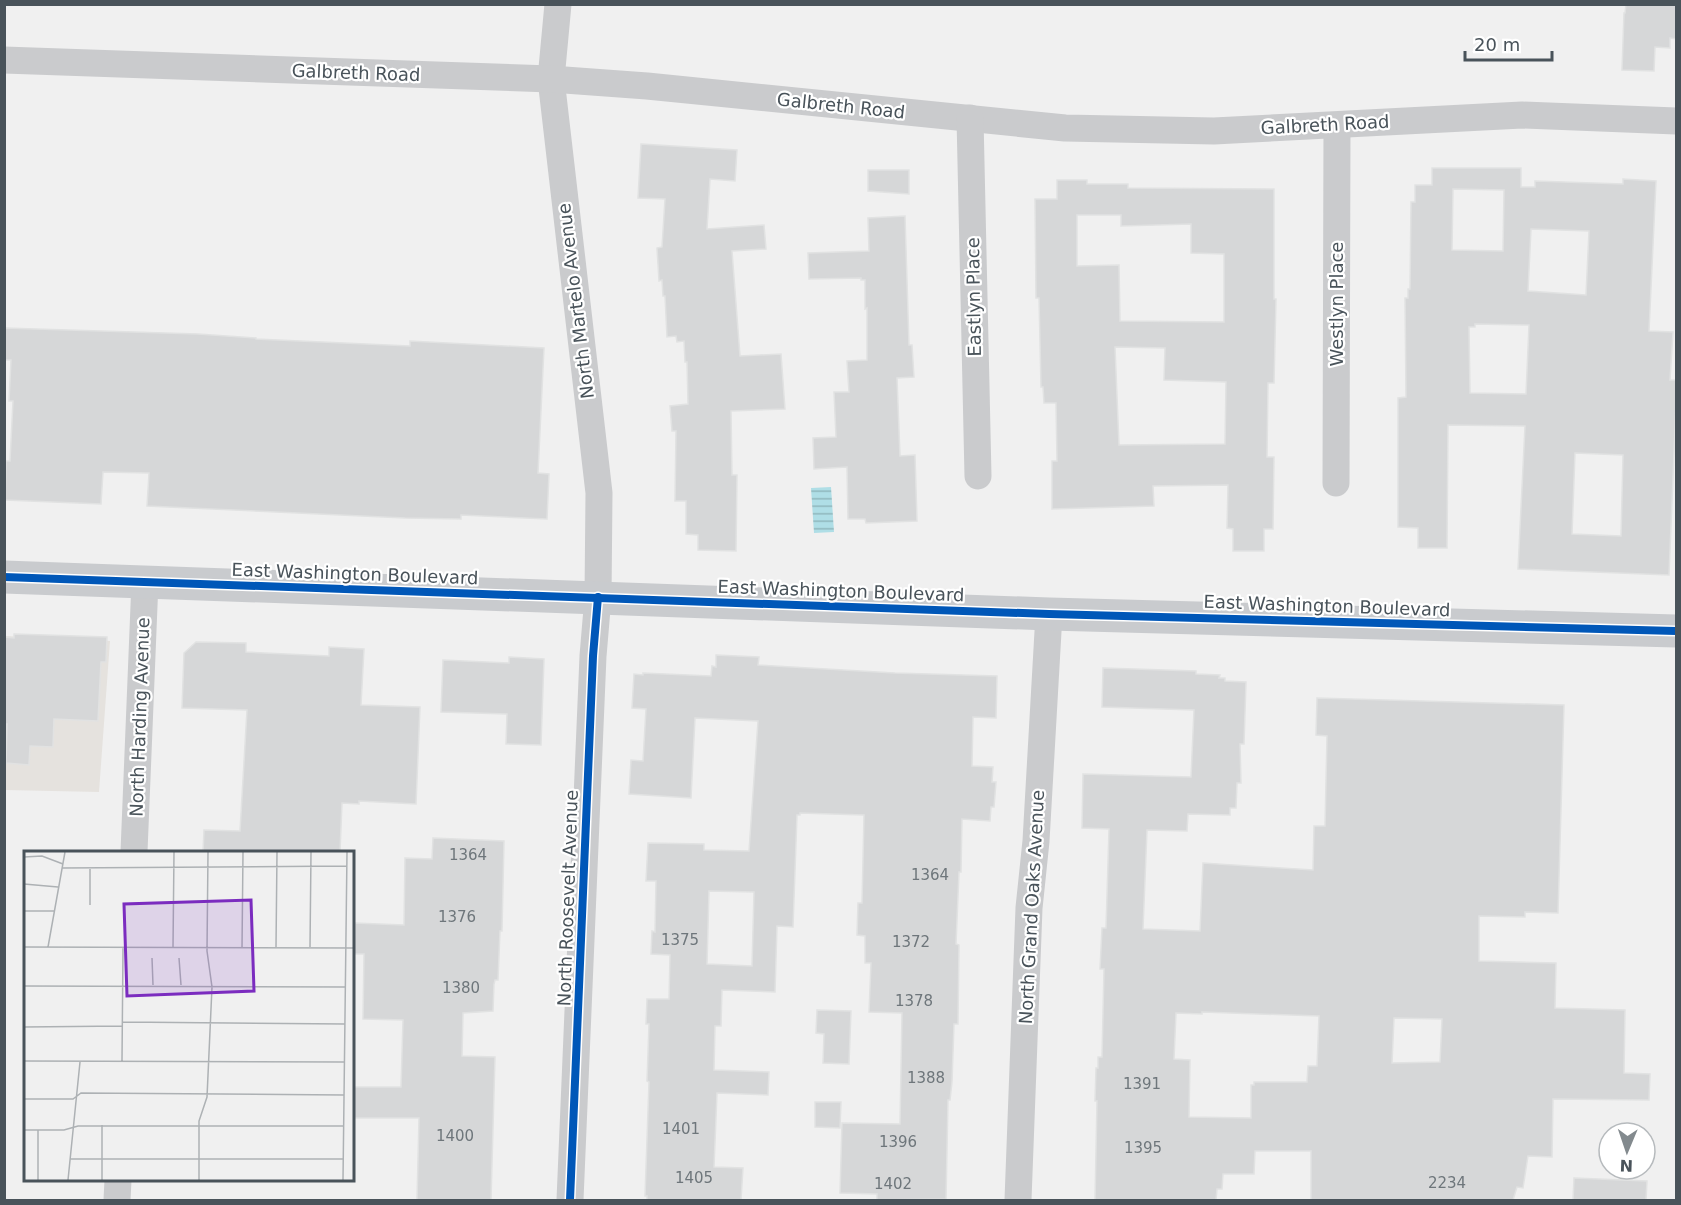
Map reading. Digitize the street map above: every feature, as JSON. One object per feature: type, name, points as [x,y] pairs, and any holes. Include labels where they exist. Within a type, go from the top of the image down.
[{"type":"main road","name":"East Washington Boulevard","points":[[4,577],[1049,614],[1677,631]]},
{"type":"street","name":"North Martelo Avenue","points":[[558,4],[551,79],[599,493],[598,597]]},
{"type":"street","name":"Galbreth Road","points":[[4,60],[551,79],[648,86],[1065,128],[1214,131],[1522,115],[1677,121]]},
{"type":"street","name":"Eastlyn Place","points":[[970,118],[978,476]]},
{"type":"street","name":"Westlyn Place","points":[[1336,483],[1337,126]]},
{"type":"street","name":"North Harding Avenue","points":[[134,851],[145,581]]},
{"type":"street","name":"North Roosevelt Avenue","points":[[570,1200],[593,656],[598,597]]},
{"type":"street","name":"North Grand Oaks Avenue","points":[[1018,1200],[1029,908],[1036,840],[1049,614]]},
{"type":"street","points":[[117,1200],[118,1181]]},
{"type":"shaded area","points":[[5,636],[110,641],[99,792],[5,790]]},
{"type":"water","points":[[831,487],[834,532],[814,533],[811,488]]},
{"type":"building","points":[[1626,4],[1677,4],[1677,39],[1670,38],[1670,48],[1655,47],[1654,71],[1622,70]]},
{"type":"building","points":[[641,144],[737,150],[735,181],[710,179],[707,229],[764,225],[766,249],[732,251],[740,356],[781,354],[785,409],[731,411],[732,475],[737,475],[736,551],[698,550],[698,535],[686,534],[686,501],[675,501],[676,431],[672,431],[670,406],[688,404],[687,362],[685,362],[684,341],[677,342],[676,336],[667,337],[665,296],[663,296],[662,280],[659,281],[657,248],[662,247],[665,199],[638,198]]},
{"type":"building","points":[[1432,168],[1521,168],[1521,187],[1535,187],[1535,181],[1623,184],[1623,179],[1656,181],[1649,331],[1673,332],[1670,380],[1677,380],[1669,575],[1518,569],[1525,426],[1448,425],[1447,548],[1418,548],[1418,528],[1398,527],[1398,398],[1406,397],[1405,298],[1408,298],[1408,289],[1410,289],[1411,202],[1415,202],[1415,185],[1432,185]],"holes":[[[1453,189],[1504,190],[1503,251],[1452,250]],[[1531,229],[1589,231],[1586,295],[1528,291]],[[1475,324],[1529,325],[1526,394],[1470,393],[1469,327],[1475,327]],[[1575,453],[1623,455],[1621,536],[1572,534]]]},
{"type":"building","points":[[868,170],[909,170],[909,194],[868,191]]},
{"type":"building","points":[[1057,180],[1087,180],[1087,184],[1128,184],[1128,188],[1274,189],[1274,299],[1276,299],[1274,383],[1268,383],[1267,457],[1274,457],[1273,529],[1264,529],[1264,551],[1233,551],[1233,529],[1227,528],[1228,485],[1153,486],[1154,506],[1052,509],[1052,461],[1057,461],[1056,403],[1044,403],[1043,387],[1041,387],[1039,298],[1036,298],[1035,199],[1057,199]],"holes":[[[1077,215],[1121,215],[1121,226],[1191,224],[1191,253],[1224,254],[1224,322],[1120,321],[1119,265],[1077,266]],[[1115,347],[1165,348],[1164,380],[1226,382],[1225,444],[1119,445]]]},
{"type":"building","points":[[905,216],[909,345],[912,345],[914,377],[897,378],[900,456],[915,455],[917,521],[866,523],[865,519],[848,519],[847,467],[814,469],[813,438],[836,437],[834,392],[849,392],[847,361],[867,360],[865,280],[861,278],[809,279],[808,253],[869,251],[868,218]]},
{"type":"building","points":[[4,328],[198,334],[410,346],[410,341],[544,348],[538,473],[549,474],[547,519],[461,515],[461,519],[405,518],[147,506],[149,473],[103,472],[101,504],[5,500],[6,461],[10,461],[13,401],[9,401],[11,360],[4,360]]},
{"type":"building","points":[[14,634],[107,637],[106,662],[101,662],[98,721],[54,719],[53,747],[30,746],[29,765],[6,763],[4,637],[14,638]]},
{"type":"building","points":[[196,642],[246,643],[246,652],[329,656],[329,647],[364,649],[361,705],[420,707],[416,804],[359,801],[359,804],[342,803],[340,851],[203,851],[204,830],[240,831],[247,710],[182,708],[184,653]]},
{"type":"building","points":[[716,655],[759,657],[758,665],[997,676],[996,718],[973,717],[972,766],[993,767],[992,782],[996,782],[994,807],[991,807],[990,821],[962,819],[956,944],[959,945],[958,1024],[954,1024],[952,1082],[950,1100],[948,1100],[946,1199],[877,1200],[877,1194],[840,1193],[842,1123],[900,1124],[902,1013],[869,1012],[871,963],[865,963],[865,936],[857,935],[858,903],[862,903],[864,815],[800,813],[797,815],[793,927],[777,926],[775,992],[722,990],[721,1026],[715,1026],[714,1070],[769,1072],[768,1095],[717,1093],[714,1167],[743,1168],[741,1200],[647,1200],[645,1196],[649,1082],[647,1081],[649,1024],[646,1024],[647,999],[669,999],[670,955],[651,954],[652,931],[655,932],[656,881],[646,881],[648,843],[704,844],[704,850],[749,851],[758,721],[695,718],[691,798],[629,794],[631,760],[643,761],[646,709],[632,708],[634,674],[711,676],[712,666],[716,667]],"holes":[[[709,891],[754,892],[752,966],[707,964]]]},
{"type":"building","points":[[509,657],[544,659],[541,745],[506,744],[507,714],[441,712],[443,660],[509,663]]},
{"type":"building","points":[[1103,668],[1196,671],[1196,674],[1220,675],[1219,678],[1225,678],[1225,681],[1246,682],[1244,744],[1240,744],[1241,783],[1237,783],[1236,808],[1230,808],[1230,815],[1188,814],[1187,831],[1147,830],[1143,929],[1200,931],[1203,863],[1313,870],[1314,826],[1325,826],[1327,736],[1316,735],[1317,698],[1564,705],[1558,913],[1525,912],[1525,917],[1479,916],[1479,961],[1556,963],[1555,1008],[1625,1010],[1624,1073],[1650,1074],[1649,1100],[1553,1099],[1552,1157],[1528,1156],[1523,1188],[1517,1187],[1513,1200],[1311,1200],[1311,1151],[1255,1151],[1254,1174],[1223,1174],[1222,1189],[1217,1189],[1216,1200],[1095,1200],[1096,1068],[1098,1068],[1098,1057],[1102,1057],[1104,969],[1100,969],[1102,928],[1106,928],[1109,829],[1082,828],[1083,774],[1191,777],[1194,710],[1102,707]],"holes":[[[1202,1012],[1319,1016],[1317,1066],[1308,1066],[1307,1082],[1254,1082],[1254,1085],[1251,1085],[1251,1118],[1189,1117],[1190,1060],[1174,1059],[1176,1013],[1202,1014]],[[1394,1018],[1442,1019],[1440,1062],[1392,1063]]]},
{"type":"building","points":[[433,838],[504,841],[502,931],[500,931],[498,980],[495,980],[494,984],[493,1011],[463,1013],[462,1056],[495,1057],[491,1200],[417,1200],[419,1118],[354,1118],[354,1087],[401,1087],[403,1020],[363,1019],[364,954],[354,954],[355,923],[404,925],[405,858],[432,859]]},
{"type":"building","points":[[817,1010],[851,1011],[849,1064],[823,1063],[824,1034],[816,1033]]},
{"type":"building","points":[[815,1102],[841,1102],[840,1128],[815,1127]]},
{"type":"building","points":[[1574,1178],[1597,1179],[1597,1181],[1647,1181],[1646,1200],[1573,1200]]},
{"type":"cycle path","points":[[4,577],[1049,614],[1676,631]]},
{"type":"cycle path","points":[[570,1200],[593,656],[598,597]]}]
